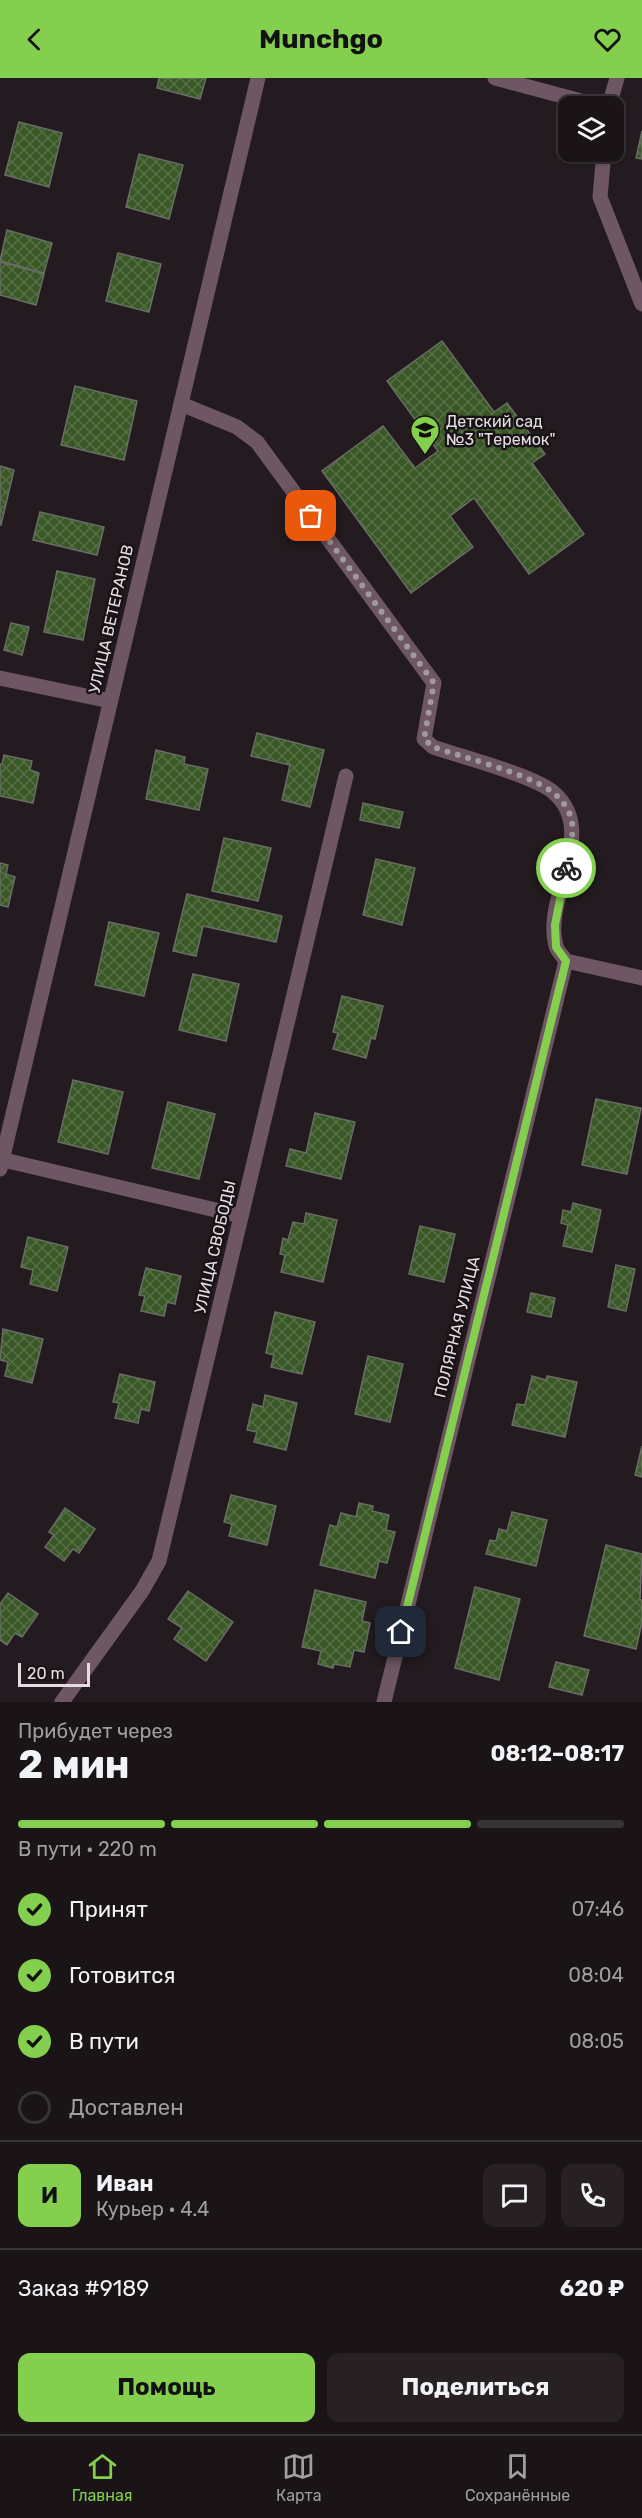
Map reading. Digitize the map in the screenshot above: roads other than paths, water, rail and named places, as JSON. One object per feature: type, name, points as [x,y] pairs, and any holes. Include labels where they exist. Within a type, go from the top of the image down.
[{"type":"street","name":"УЛИЦА ВЕТЕРАНОВ","points":[[1,1163],[258,78]]},
{"type":"street","points":[[495,78],[562,96]]},
{"type":"street","points":[[612,96],[617,78]]},
{"type":"street","points":[[603,162],[600,197],[642,302]]},
{"type":"street","points":[[181,404],[237,427],[256,442],[427,673],[434,683],[424,739],[433,747],[530,780],[552,791],[565,805],[572,821],[572,843],[555,925],[556,947],[566,961],[642,978]]},
{"type":"street","points":[[0,678],[110,701]]},
{"type":"street","name":"УЛИЦА СВОБОДЫ","points":[[62,1702],[142,1591],[159,1561],[346,776]]},
{"type":"street","name":"ПОЛЯРНАЯ УЛИЦА","points":[[384,1702],[566,961]]},
{"type":"street","points":[[1,1163],[241,1216]]},
{"type":"place","name":"Детский сад №3 \"Теремок\"","points":[[425,456]]}]
